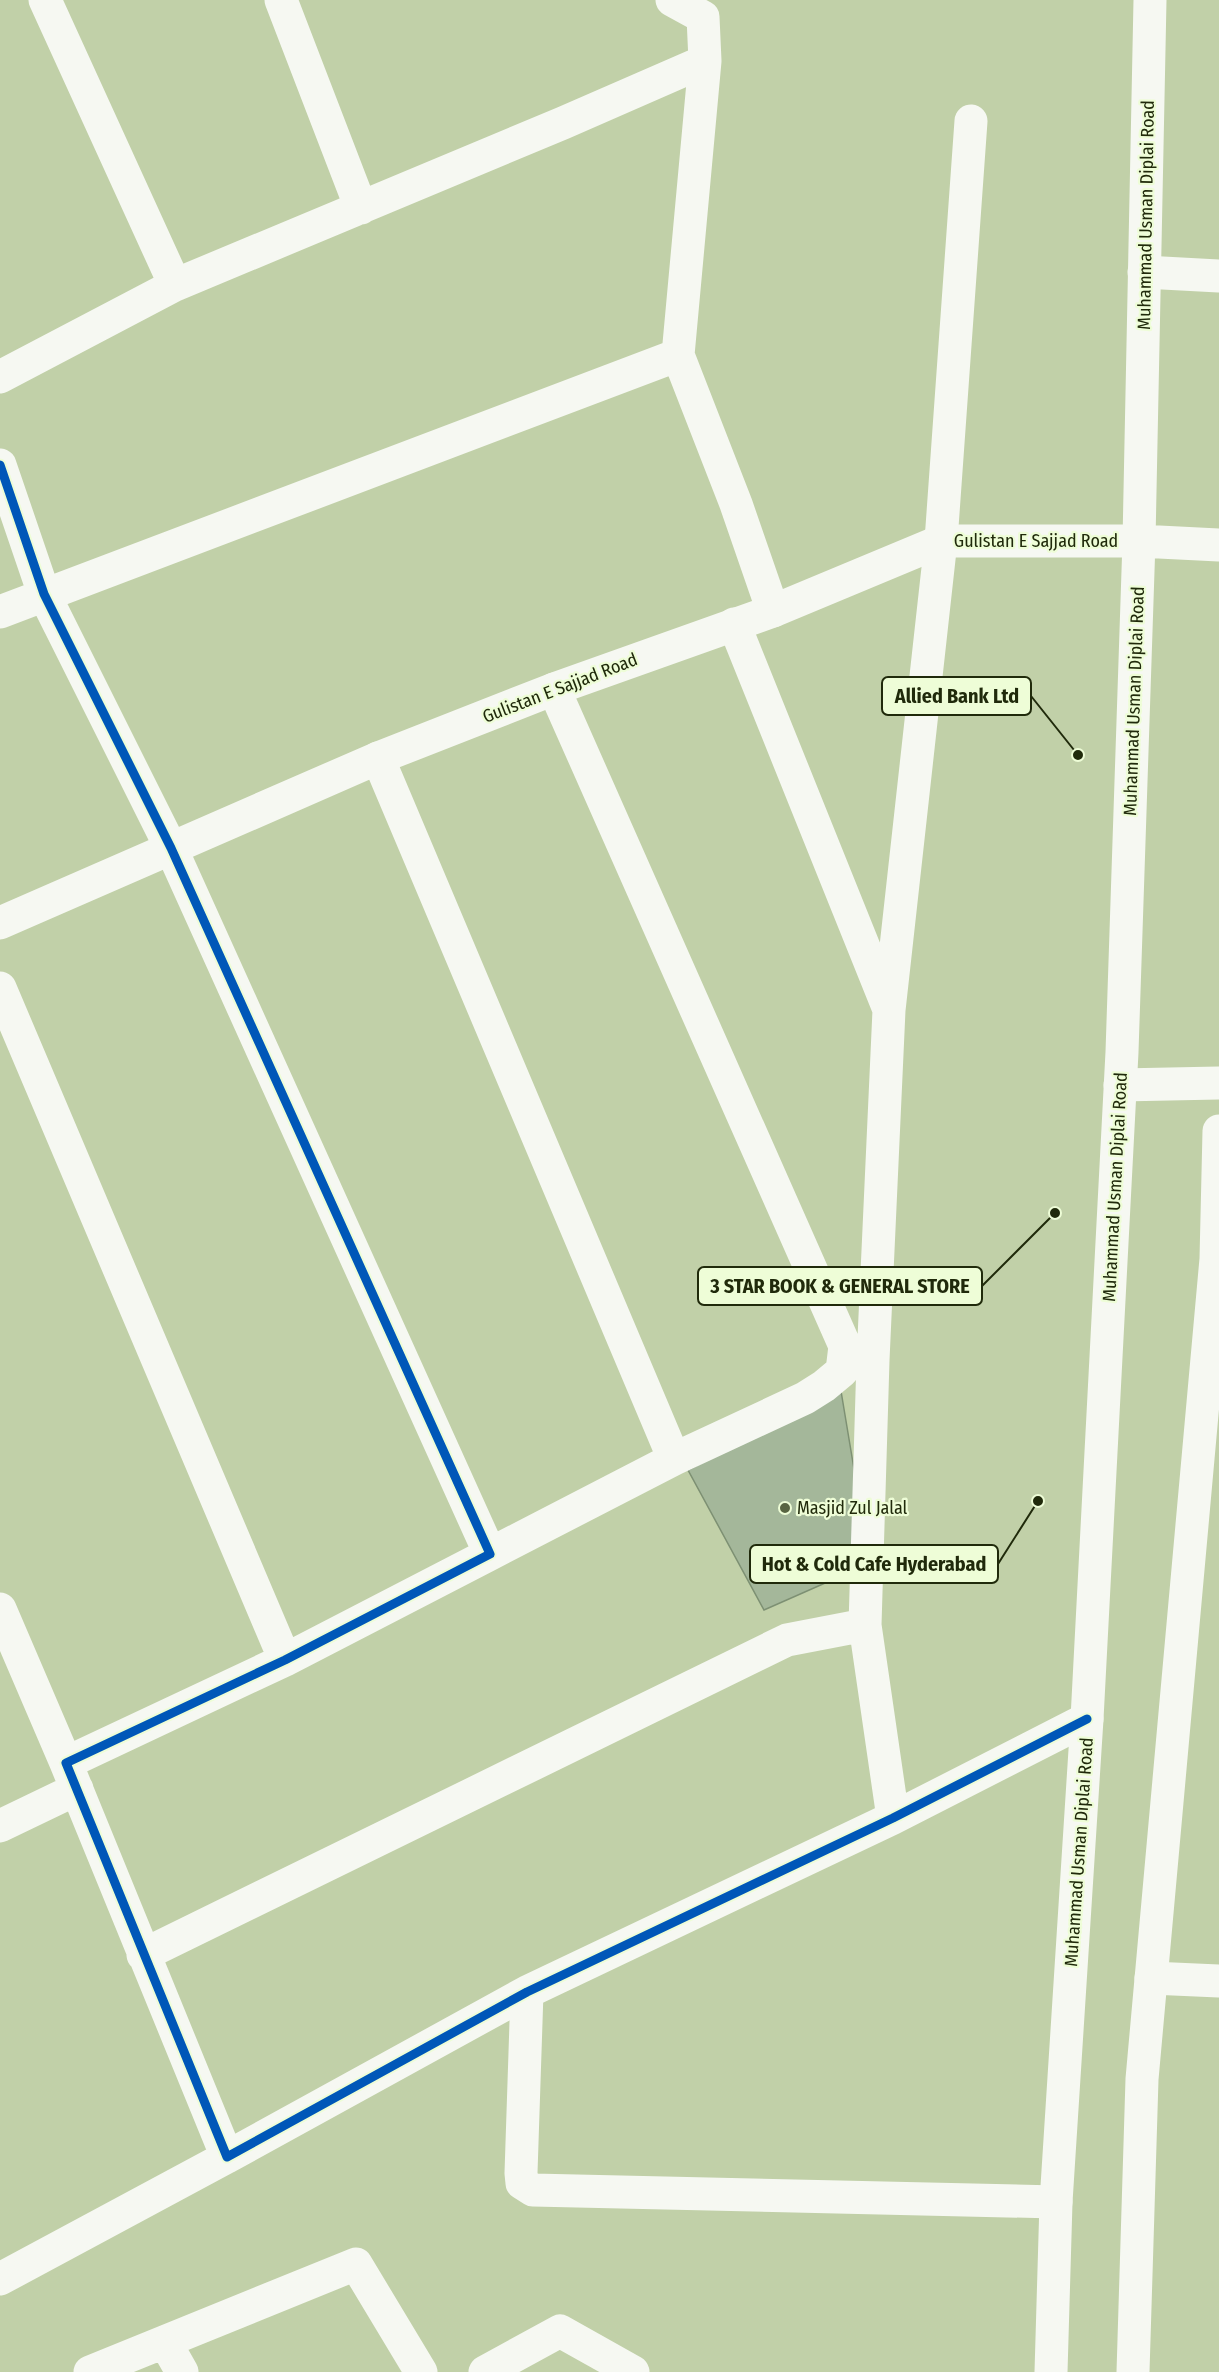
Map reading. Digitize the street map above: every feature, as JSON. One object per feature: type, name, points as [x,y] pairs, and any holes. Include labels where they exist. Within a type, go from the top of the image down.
[{"type":"street","points":[[45,0],[175,285]]},
{"type":"street","points":[[281,0],[361,208]]},
{"type":"street","points":[[672,0],[703,17],[705,61],[678,355],[736,504],[773,611]]},
{"type":"street","name":"Muhammad Usman Diplai Road","points":[[1051,2372],[1056,2202],[1087,1719],[1120,1085],[1139,541],[1149,0]]},
{"type":"street","points":[[0,377],[175,285],[563,123],[705,61]]},
{"type":"street","points":[[893,1818],[865,1625],[873,1360],[889,1010],[942,541],[971,121]]},
{"type":"street","points":[[1144,272],[1219,276]]},
{"type":"street","points":[[0,612],[678,355]]},
{"type":"street","points":[[0,465],[44,594],[171,848],[490,1554]]},
{"type":"street","name":"Gulistan E Sajjad Road","points":[[0,922],[378,758],[554,690],[773,611],[942,541],[1139,541],[1219,545]]},
{"type":"street","points":[[734,624],[889,1010]]},
{"type":"street","points":[[0,1826],[71,1776],[285,1660],[674,1459],[805,1398],[842,1371],[845,1346],[554,690]]},
{"type":"street","points":[[378,758],[674,1459]]},
{"type":"street","points":[[0,988],[285,1660]]},
{"type":"street","points":[[1120,1085],[1219,1083]]},
{"type":"street","points":[[1133,2372],[1142,2079],[1216,1259],[1219,1131]]},
{"type":"street","points":[[0,1609],[227,2157]]},
{"type":"street","points":[[143,1955],[787,1640],[865,1625]]},
{"type":"street","points":[[1,2275],[227,2157],[527,1992],[893,1818],[1087,1719]]},
{"type":"street","points":[[1151,1978],[1219,1981]]},
{"type":"street","points":[[527,1992],[521,2173],[522,2183],[533,2190],[1056,2202]]},
{"type":"street","points":[[90,2372],[356,2264],[421,2372]]},
{"type":"street","points":[[484,2372],[560,2331],[633,2372]]},
{"type":"street","points":[[165,2342],[183,2372]]},
{"type":"building","name":"Masjid Zul Jalal","points":[[841,1391],[858,1493],[857,1569],[764,1610],[688,1470]]},
{"type":"cycle path","points":[[0,465],[44,594],[171,848],[490,1554],[285,1660],[66,1763],[227,2157],[527,1992],[893,1818],[1087,1719]]},
{"type":"place","name":"Allied Bank Ltd","points":[[1078,755]]},
{"type":"place","name":"3 STAR BOOK & GENERAL STORE","points":[[1055,1213]]},
{"type":"place","name":"Hot & Cold Cafe Hyderabad","points":[[1038,1501]]},
{"type":"place","name":"Masjid Zul Jalal","points":[[785,1508]]}]
